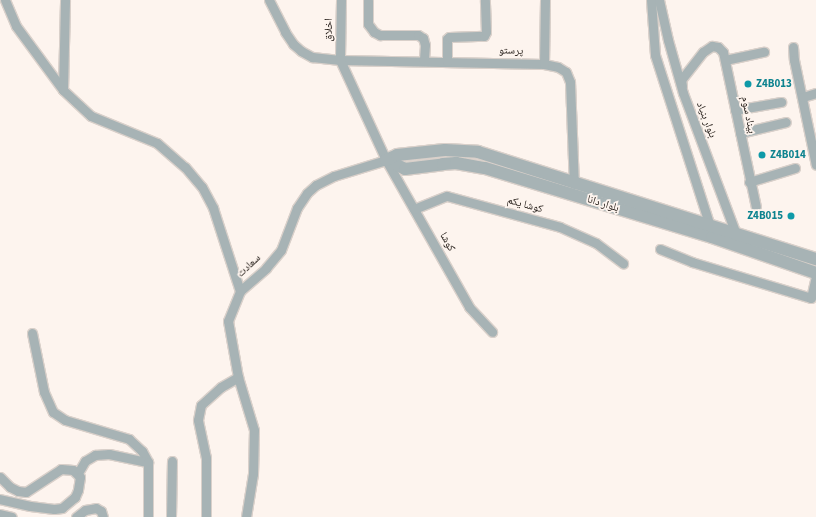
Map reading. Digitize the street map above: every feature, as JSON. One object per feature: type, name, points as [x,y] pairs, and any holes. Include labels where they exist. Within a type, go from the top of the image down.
[{"type":"street","points":[[5,0],[16,26],[64,90],[91,116],[157,143],[185,166],[202,187],[213,208],[240,291]]},
{"type":"street","points":[[64,90],[65,0]]},
{"type":"street","name":"پرستو","points":[[269,0],[285,32],[301,51],[312,57],[340,60],[424,60],[544,64],[558,67],[566,72],[570,82],[574,184]]},
{"type":"street","name":"اخلاق","points":[[340,60],[341,0]]},
{"type":"street","points":[[368,0],[368,24],[374,32],[380,35],[418,35],[423,38],[425,45],[424,60]]},
{"type":"street","points":[[447,61],[447,38],[484,36],[486,32],[485,0]]},
{"type":"street","points":[[544,64],[545,0]]},
{"type":"street","points":[[651,0],[655,55],[712,232]]},
{"type":"street","name":"بلوار بنیاد","points":[[659,0],[668,40],[683,93],[736,240]]},
{"type":"street","name":"بیناد سوم","points":[[683,93],[681,80],[703,52],[712,46],[718,47],[723,52],[725,60],[749,182],[756,207]]},
{"type":"street","points":[[793,47],[794,60],[803,97],[816,165]]},
{"type":"street","points":[[725,60],[764,52]]},
{"type":"street","points":[[340,60],[386,160]]},
{"type":"street","points":[[803,97],[816,93]]},
{"type":"street","points":[[735,110],[781,102]]},
{"type":"street","points":[[740,133],[786,122]]},
{"type":"street","name":"بلوار دانا","points":[[386,160],[397,155],[445,150],[478,152],[736,240],[816,274]]},
{"type":"street","name":"بلوار دانا","points":[[386,160],[405,169],[456,163],[485,168],[712,232]]},
{"type":"street","name":"کوشا","points":[[386,160],[468,307],[492,332]]},
{"type":"street","name":"سعادت","points":[[246,517],[252,474],[254,430],[238,377],[228,321],[240,291],[266,268],[281,250],[297,208],[307,193],[316,184],[334,176],[386,160]]},
{"type":"street","points":[[749,182],[795,168]]},
{"type":"street","name":"کوشا یکم","points":[[414,209],[448,196],[560,227],[596,243],[623,264]]},
{"type":"street","name":"بلوار دانا","points":[[736,240],[816,259]]},
{"type":"street","points":[[660,249],[692,262],[811,298],[816,274]]},
{"type":"street","points":[[32,333],[44,392],[53,412],[65,420],[129,439],[142,451],[148,462],[148,517]]},
{"type":"street","points":[[206,517],[206,458],[198,420],[201,405],[221,387],[238,377]]},
{"type":"street","points":[[78,473],[86,461],[95,455],[109,454],[148,462]]},
{"type":"street","points":[[171,517],[172,461]]},
{"type":"street","points":[[0,476],[10,487],[18,491],[26,492],[61,469],[73,470],[78,473],[80,477],[78,490],[75,497],[62,508],[43,508],[0,499]]},
{"type":"street","points":[[76,517],[85,510],[96,508],[101,511],[103,517]]},
{"type":"street","points":[[0,514],[12,517]]},
{"type":"place","name":"Z4B013","points":[[748,84]]},
{"type":"place","name":"Z4B014","points":[[762,155]]},
{"type":"place","name":"Z4B015","points":[[791,216]]}]
